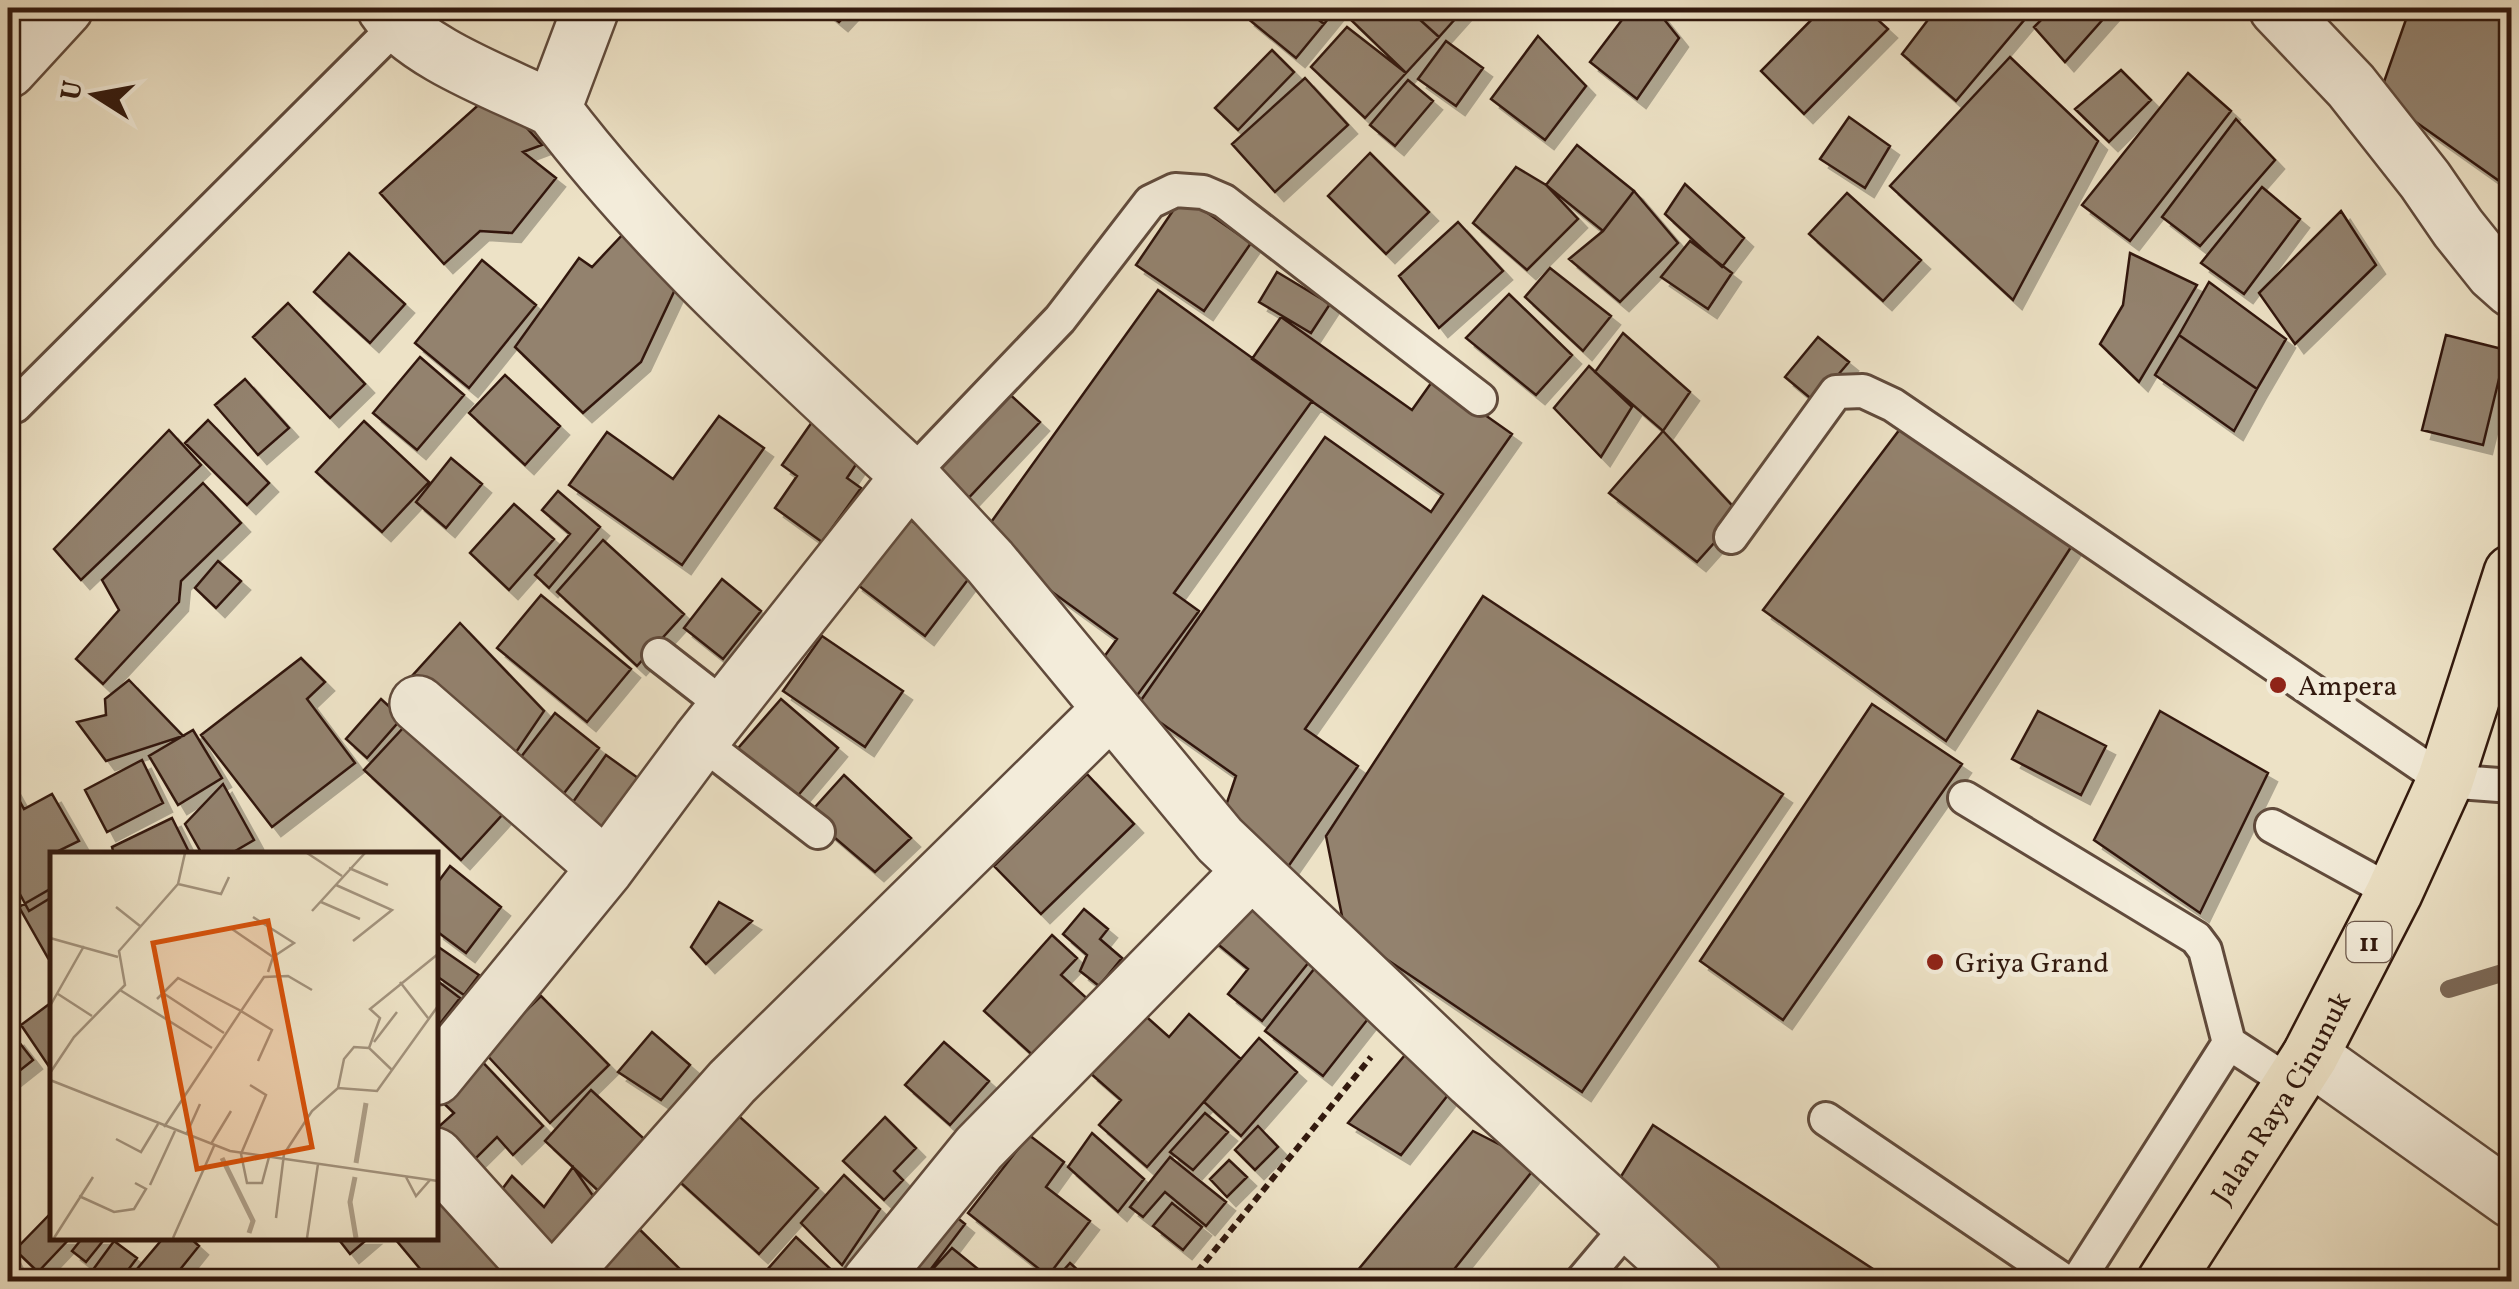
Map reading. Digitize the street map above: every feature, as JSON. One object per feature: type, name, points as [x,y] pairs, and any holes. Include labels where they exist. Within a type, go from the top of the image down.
[{"type":"highway","name":"Jalan Raya Cinunuk","points":[[2166,1282],[2301,1070],[2394,893],[2444,782],[2512,574]]},
{"type":"street","points":[[8,70],[65,8]]},
{"type":"street","points":[[553,109],[590,8]]},
{"type":"street","points":[[2277,8],[2351,86],[2494,274],[2512,289]]},
{"type":"street","points":[[391,16],[428,48],[553,109],[598,168],[782,360],[910,476],[990,562],[1220,840],[1472,1080],[1694,1282]]},
{"type":"street","points":[[438,1073],[606,868],[910,476]]},
{"type":"street","points":[[418,704],[606,868]]},
{"type":"street","points":[[438,1159],[552,1282],[732,1082],[1111,710]]},
{"type":"street","points":[[870,1282],[979,1148],[1251,871]]},
{"type":"street","points":[[2301,1070],[2512,1200]]},
{"type":"lane","points":[[15,406],[391,16]]},
{"type":"lane","points":[[910,476],[1060,320],[1150,202],[1175,190],[1203,192],[1224,202],[1480,399]]},
{"type":"lane","points":[[1730,537],[1836,392],[1863,390],[1893,405],[2444,782],[2512,786]]},
{"type":"lane","points":[[659,655],[714,725],[818,832]]},
{"type":"lane","points":[[1964,798],[2196,938],[2206,950],[2229,1043],[2077,1282]]},
{"type":"lane","points":[[2272,826],[2394,893]]},
{"type":"lane","points":[[2229,1043],[2301,1070]]},
{"type":"lane","points":[[1826,1118],[2066,1282]]},
{"type":"lane","points":[[1581,1282],[1629,1224]]},
{"type":"path","points":[[1190,1282],[1406,1014]]},
{"type":"building","points":[[822,8],[852,8],[839,22]]},
{"type":"building","points":[[1254,8],[1303,8],[1324,24],[1296,58],[1246,17]]},
{"type":"building","points":[[1303,8],[1337,8],[1324,24]]},
{"type":"building","points":[[1360,8],[1407,8],[1439,37],[1406,73],[1350,19]]},
{"type":"building","points":[[1407,8],[1465,8],[1439,37]]},
{"type":"building","points":[[1631,8],[1655,8],[1679,38],[1637,99],[1590,62]]},
{"type":"building","points":[[1823,8],[1865,8],[1888,29],[1804,114],[1761,71]]},
{"type":"building","points":[[1937,8],[2013,8],[2025,19],[1956,101],[1902,54]]},
{"type":"building","points":[[2015,8],[2036,8],[2025,19]]},
{"type":"building","points":[[2053,8],[2113,8],[2065,62],[2034,27]]},
{"type":"building","points":[[2410,8],[2512,8],[2512,190],[2379,96]]},
{"type":"building","points":[[1347,27],[1406,73],[1365,118],[1311,67]]},
{"type":"building","points":[[1538,36],[1586,86],[1545,140],[1491,99]]},
{"type":"building","points":[[1446,41],[1483,68],[1456,106],[1418,79]]},
{"type":"building","points":[[1272,50],[1294,72],[1238,130],[1215,108]]},
{"type":"building","points":[[2010,57],[2098,141],[2013,300],[1890,186]]},
{"type":"building","points":[[2121,70],[2151,100],[2109,142],[2075,109]]},
{"type":"building","points":[[2188,73],[2231,111],[2130,241],[2082,205]]},
{"type":"building","points":[[1305,78],[1348,125],[1275,192],[1232,144]]},
{"type":"building","points":[[1408,80],[1433,101],[1395,146],[1370,125]]},
{"type":"building","points":[[494,91],[542,145],[523,152],[556,178],[512,233],[480,231],[444,264],[380,193]]},
{"type":"building","points":[[1849,117],[1890,146],[1865,188],[1820,159]]},
{"type":"building","points":[[2236,119],[2275,160],[2200,246],[2162,217]]},
{"type":"building","points":[[1577,145],[1634,191],[1603,231],[1546,185]]},
{"type":"building","points":[[1370,153],[1429,212],[1386,254],[1328,196]]},
{"type":"building","points":[[1516,167],[1546,185],[1578,219],[1527,270],[1473,223]]},
{"type":"building","points":[[1685,184],[1744,238],[1722,267],[1665,214]]},
{"type":"building","points":[[2262,187],[2300,219],[2244,294],[2201,263]]},
{"type":"building","points":[[1634,191],[1678,243],[1620,302],[1569,259],[1603,231]]},
{"type":"building","points":[[1847,193],[1921,260],[1883,301],[1809,234]]},
{"type":"building","points":[[1183,196],[1251,243],[1204,311],[1136,265]]},
{"type":"building","points":[[2341,211],[2376,265],[2295,344],[2259,293]]},
{"type":"building","points":[[1458,222],[1503,271],[1439,328],[1399,276]]},
{"type":"building","points":[[626,231],[679,281],[641,362],[583,413],[515,347],[579,258],[592,267]]},
{"type":"building","points":[[1690,241],[1732,273],[1708,309],[1661,277]]},
{"type":"building","points":[[349,253],[405,304],[370,343],[314,292]]},
{"type":"building","points":[[2130,253],[2197,285],[2139,382],[2100,344],[2123,305]]},
{"type":"building","points":[[482,260],[536,305],[469,388],[415,343]]},
{"type":"building","points":[[1550,268],[1611,316],[1583,351],[1525,297]]},
{"type":"building","points":[[1277,272],[1330,304],[1311,333],[1259,302]]},
{"type":"building","points":[[2209,282],[2286,339],[2257,389],[2179,335]]},
{"type":"building","points":[[1158,290],[1312,401],[1174,593],[1199,611],[1136,697],[1096,668],[1117,639],[979,539]]},
{"type":"building","points":[[1509,294],[1572,355],[1536,395],[1466,338]]},
{"type":"building","points":[[288,303],[365,384],[330,418],[253,337]]},
{"type":"building","points":[[1281,317],[1412,410],[1434,379],[1512,434],[1305,729],[1358,766],[1283,874],[1218,829],[1236,776],[1137,706],[1325,437],[1431,512],[1443,494],[1252,359]]},
{"type":"building","points":[[1623,333],[1690,392],[1663,431],[1595,372]]},
{"type":"building","points":[[2179,335],[2257,389],[2234,431],[2155,375]]},
{"type":"building","points":[[2446,335],[2506,350],[2483,445],[2422,430]]},
{"type":"building","points":[[1818,337],[1849,362],[1815,402],[1785,377]]},
{"type":"building","points":[[420,357],[464,395],[417,450],[373,413]]},
{"type":"building","points":[[1589,366],[1632,407],[1601,457],[1554,408]]},
{"type":"building","points":[[505,375],[560,426],[525,465],[469,413]]},
{"type":"building","points":[[245,379],[289,428],[258,455],[215,405]]},
{"type":"building","points":[[1004,389],[1040,422],[962,505],[926,471]]},
{"type":"building","points":[[719,416],[764,448],[682,565],[569,485],[607,432],[673,479]]},
{"type":"building","points":[[208,420],[269,483],[247,505],[185,443]]},
{"type":"building","points":[[364,421],[429,482],[382,532],[316,472]]},
{"type":"building","points":[[812,422],[861,457],[847,478],[861,488],[822,542],[775,508],[797,476],[782,465]]},
{"type":"building","points":[[1900,429],[2073,544],[1946,741],[1763,610]]},
{"type":"building","points":[[169,430],[201,465],[81,580],[54,549]]},
{"type":"building","points":[[1663,431],[1740,514],[1697,562],[1609,493]]},
{"type":"building","points":[[451,458],[482,484],[446,528],[416,502]]},
{"type":"building","points":[[203,483],[241,523],[181,581],[179,602],[103,684],[76,659],[119,610],[102,580]]},
{"type":"building","points":[[558,491],[600,527],[549,588],[535,575],[570,534],[542,510]]},
{"type":"building","points":[[514,504],[554,539],[509,590],[470,553]]},
{"type":"building","points":[[904,515],[976,569],[925,636],[854,582]]},
{"type":"building","points":[[603,540],[684,614],[637,666],[557,592]]},
{"type":"building","points":[[218,561],[241,581],[216,608],[195,588]]},
{"type":"building","points":[[722,579],[761,611],[723,659],[684,628]]},
{"type":"building","points":[[541,595],[631,669],[587,722],[497,648]]},
{"type":"building","points":[[1483,596],[1783,794],[1582,1092],[1345,931],[1326,836]]},
{"type":"building","points":[[460,623],[544,711],[510,761],[412,676]]},
{"type":"building","points":[[822,636],[903,691],[865,747],[783,691]]},
{"type":"building","points":[[301,658],[325,682],[307,699],[355,763],[272,827],[201,735]]},
{"type":"building","points":[[129,680],[183,736],[106,761],[77,722],[106,715],[105,699]]},
{"type":"building","points":[[381,699],[402,718],[367,758],[346,739]]},
{"type":"building","points":[[781,699],[838,748],[790,805],[733,754]]},
{"type":"building","points":[[1872,704],[1962,764],[1783,1020],[1700,961]]},
{"type":"building","points":[[2038,711],[2106,746],[2081,795],[2012,759]]},
{"type":"building","points":[[2160,711],[2268,773],[2200,913],[2094,840]]},
{"type":"building","points":[[417,713],[514,802],[461,860],[364,770]]},
{"type":"building","points":[[555,713],[599,748],[558,801],[514,766]]},
{"type":"building","points":[[193,730],[222,778],[178,805],[149,756]]},
{"type":"building","points":[[606,755],[638,778],[598,835],[566,812]]},
{"type":"building","points":[[142,760],[163,803],[107,832],[85,790]]},
{"type":"building","points":[[1087,774],[1134,824],[1041,914],[994,866]]},
{"type":"building","points":[[844,775],[911,838],[875,872],[808,815]]},
{"type":"building","points":[[8,780],[24,809],[52,794],[79,841],[50,852],[50,898],[29,911],[8,872]]},
{"type":"building","points":[[223,784],[254,840],[233,852],[201,852],[185,824]]},
{"type":"building","points":[[172,818],[189,852],[113,852],[112,847]]},
{"type":"building","points":[[450,866],[501,907],[466,953],[438,932],[438,882]]},
{"type":"building","points":[[1238,888],[1317,952],[1262,1021],[1228,994],[1248,969],[1203,932]]},
{"type":"building","points":[[50,889],[50,957],[48,958],[19,907]]},
{"type":"building","points":[[719,902],[752,921],[706,964],[691,947]]},
{"type":"building","points":[[1084,909],[1108,929],[1100,939],[1122,958],[1099,986],[1080,971],[1087,955],[1063,934]]},
{"type":"building","points":[[1052,935],[1077,958],[1061,975],[1092,1003],[1039,1061],[984,1011]]},
{"type":"building","points":[[438,947],[479,975],[464,995],[438,977]]},
{"type":"building","points":[[1318,964],[1375,1010],[1323,1076],[1265,1031]]},
{"type":"building","points":[[438,981],[460,998],[438,1026]]},
{"type":"building","points":[[541,996],[609,1065],[550,1123],[484,1052]]},
{"type":"building","points":[[50,1003],[50,1068],[21,1025]]},
{"type":"building","points":[[1140,1011],[1169,1037],[1189,1014],[1241,1059],[1147,1167],[1099,1125],[1121,1100],[1089,1072]]},
{"type":"building","points":[[652,1032],[690,1065],[661,1100],[618,1072]]},
{"type":"building","points":[[15,1037],[33,1060],[8,1080],[8,1042]]},
{"type":"building","points":[[1259,1038],[1297,1072],[1241,1136],[1204,1102]]},
{"type":"building","points":[[944,1042],[989,1081],[950,1125],[905,1085]]},
{"type":"building","points":[[1415,1043],[1448,1095],[1401,1155],[1348,1123]]},
{"type":"building","points":[[474,1053],[543,1126],[513,1155],[497,1137],[467,1167],[438,1133],[438,1127],[454,1113],[438,1098],[438,1092]]},
{"type":"building","points":[[591,1090],[654,1148],[607,1199],[545,1141]]},
{"type":"building","points":[[730,1108],[818,1188],[759,1254],[670,1173]]},
{"type":"building","points":[[1205,1113],[1228,1132],[1193,1170],[1170,1152]]},
{"type":"building","points":[[885,1117],[916,1148],[894,1171],[903,1180],[884,1200],[843,1161]]},
{"type":"building","points":[[1653,1125],[1893,1282],[1732,1282],[1607,1199]]},
{"type":"building","points":[[1258,1126],[1278,1147],[1255,1170],[1235,1150]]},
{"type":"building","points":[[1473,1131],[1538,1164],[1444,1282],[1348,1282]]},
{"type":"building","points":[[1092,1133],[1144,1179],[1118,1212],[1068,1167]]},
{"type":"building","points":[[1029,1135],[1064,1162],[1046,1187],[1090,1221],[1048,1276],[968,1213]]},
{"type":"building","points":[[1170,1157],[1226,1202],[1206,1226],[1165,1192],[1143,1217],[1130,1207]]},
{"type":"building","points":[[1229,1160],[1247,1177],[1227,1197],[1210,1179]]},
{"type":"building","points":[[573,1167],[607,1216],[547,1263],[494,1200],[512,1176],[544,1207]]},
{"type":"building","points":[[844,1175],[880,1209],[842,1265],[801,1223]]},
{"type":"building","points":[[438,1194],[513,1282],[431,1282],[396,1240],[438,1239]]},
{"type":"building","points":[[939,1203],[965,1224],[921,1282],[910,1282],[889,1265]]},
{"type":"building","points":[[1172,1203],[1202,1227],[1183,1250],[1153,1226]]},
{"type":"building","points":[[50,1214],[50,1239],[69,1239],[38,1272],[15,1250]]},
{"type":"building","points":[[631,1221],[693,1282],[572,1282]]},
{"type":"building","points":[[796,1237],[839,1277],[835,1282],[759,1279]]},
{"type":"building","points":[[82,1239],[105,1239],[86,1262],[72,1251]]},
{"type":"building","points":[[162,1239],[191,1239],[199,1246],[170,1282],[126,1282]]},
{"type":"building","points":[[338,1239],[368,1239],[350,1254]]},
{"type":"building","points":[[114,1241],[137,1258],[119,1282],[84,1282]]},
{"type":"building","points":[[8,1248],[25,1282],[8,1282]]},
{"type":"building","points":[[952,1248],[994,1282],[921,1282]]},
{"type":"building","points":[[1070,1263],[1091,1282],[1053,1282]]},
{"type":"waterway","points":[[2449,989],[2512,970]]},
{"type":"place","name":"Ampera","points":[[2278,685]]},
{"type":"place","name":"Griya Grand","points":[[1935,962]]}]
